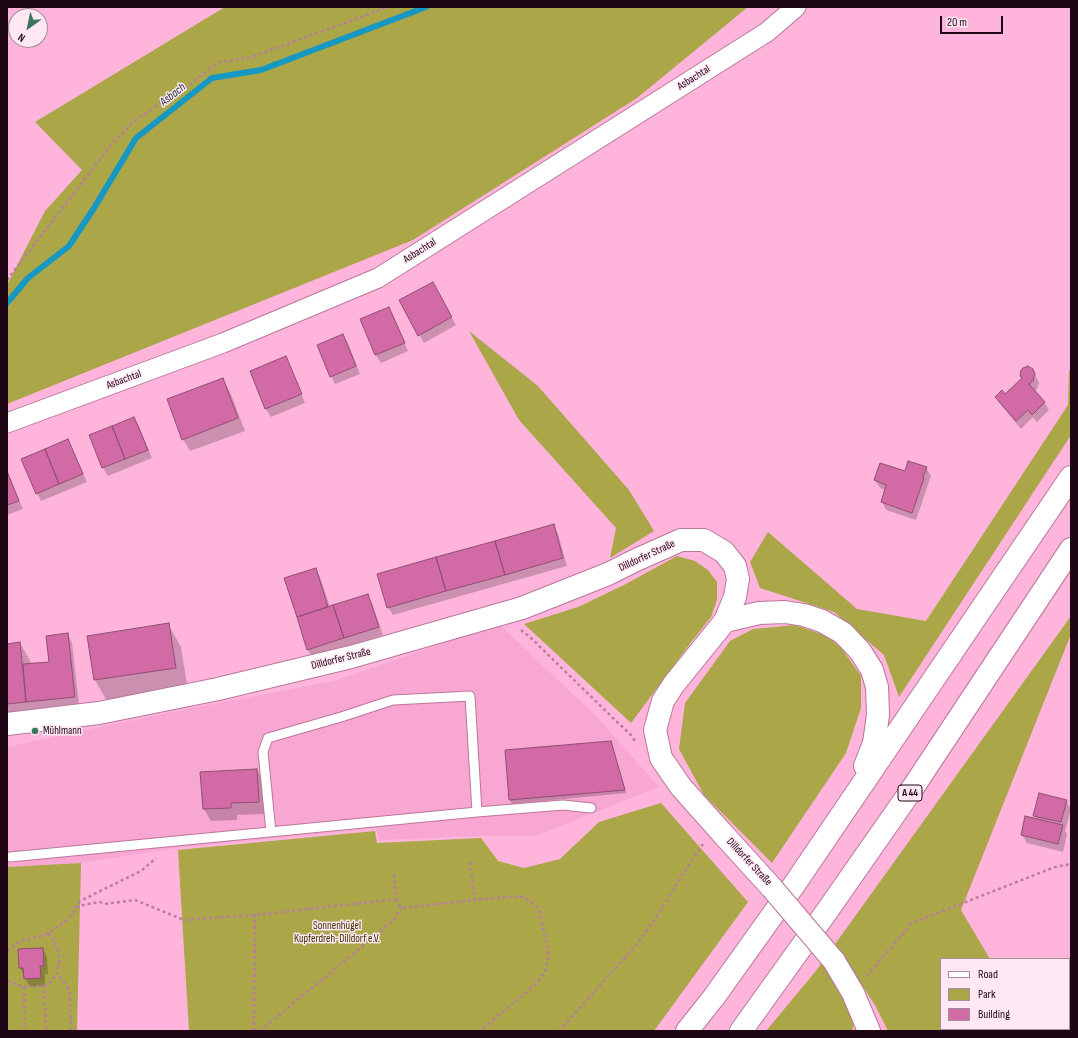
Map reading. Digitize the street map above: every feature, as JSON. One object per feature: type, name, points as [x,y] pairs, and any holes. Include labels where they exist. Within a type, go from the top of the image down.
[{"type":"main road","points":[[687,1031],[714,997],[790,892],[1071,477]]},
{"type":"main road","name":"Dilldorfer Straße","points":[[7,724],[99,713],[218,689],[351,657],[522,608],[608,574],[681,540],[704,540],[724,552],[735,566],[738,579],[735,597],[725,621],[674,684],[663,701],[655,730],[661,758],[681,787],[772,888],[834,961],[853,993],[870,1031]]},
{"type":"main road","name":"A 44","points":[[741,1031],[904,801],[1071,549]]},
{"type":"main road","points":[[725,621],[760,613],[785,612],[804,615],[822,621],[843,633],[860,651],[872,670],[877,687],[878,715],[874,743],[851,800]]},
{"type":"street","name":"Asbachtal","points":[[7,423],[223,343],[378,278],[767,32],[796,7]]},
{"type":"lane","points":[[271,832],[263,752],[268,738],[340,718],[393,700],[470,696],[477,812]]},
{"type":"lane","points":[[10,857],[477,812],[563,805],[591,808]]},
{"type":"path","points":[[7,280],[111,145],[133,122],[186,87],[219,62],[249,58],[388,7]]},
{"type":"path","points":[[531,638],[616,720]]},
{"type":"path","points":[[559,1031],[638,942],[663,907],[680,878],[719,829]]},
{"type":"path","points":[[470,862],[475,900]]},
{"type":"path","points":[[853,993],[912,923],[1056,867],[1071,864]]},
{"type":"path","points":[[7,951],[20,941],[46,935],[68,920],[80,901],[141,871]]},
{"type":"path","points":[[394,871],[396,899],[401,908]]},
{"type":"path","points":[[401,908],[519,896],[530,900],[539,910],[550,956],[545,972],[536,984],[480,1031]]},
{"type":"path","points":[[74,911],[79,906],[86,904],[100,902],[104,904],[135,900],[184,920],[396,899]]},
{"type":"path","points":[[260,1031],[395,919],[401,908]]},
{"type":"path","points":[[254,1031],[255,914]]},
{"type":"path","points":[[7,981],[24,987],[44,986],[52,981],[57,973],[60,961],[54,941],[48,933]]},
{"type":"path","points":[[57,973],[70,990],[71,1031]]},
{"type":"path","points":[[44,986],[46,1031]]},
{"type":"path","points":[[24,987],[26,1031]]},
{"type":"shaded area","points":[[499,624],[596,716],[659,787],[535,836],[482,836],[379,840],[376,828],[176,848],[81,863],[7,867],[7,747],[162,714],[334,681]]},
{"type":"green space","points":[[225,7],[748,7],[637,98],[413,240],[7,404],[7,285],[45,211],[82,170],[35,122]]},
{"type":"green space","points":[[469,331],[538,386],[629,490],[654,531],[610,558],[616,528],[519,420]]},
{"type":"green space","points":[[1071,368],[1071,435],[899,697],[884,655],[834,612],[760,588],[750,562],[768,532],[857,609],[926,621],[1068,405],[1069,371]]},
{"type":"green space","points":[[677,556],[695,561],[708,570],[717,582],[717,600],[711,617],[631,723],[524,624],[578,607],[624,585]]},
{"type":"green space","points":[[1071,616],[1071,634],[961,910],[989,958],[940,958],[940,1030],[1058,1031],[888,1031],[876,1007],[864,988],[852,1031],[766,1031],[815,972]]},
{"type":"green space","points":[[795,625],[827,636],[842,649],[861,676],[861,708],[846,753],[772,863],[704,795],[679,749],[685,703],[730,641],[753,629]]},
{"type":"green space","name":"Sonnenhügel Kupferdreh-Dilldorf e.V.","points":[[661,803],[748,902],[654,1031],[189,1031],[178,850],[375,831],[377,843],[481,838],[498,861],[524,868],[560,859],[599,822]]},
{"type":"green space","points":[[81,863],[77,1031],[7,1031],[7,867]]},
{"type":"building","points":[[433,282],[452,317],[418,336],[399,300]]},
{"type":"building","points":[[389,307],[405,343],[375,355],[360,319]]},
{"type":"building","points":[[343,334],[356,366],[330,377],[317,345]]},
{"type":"building","points":[[286,356],[302,394],[265,409],[250,371]]},
{"type":"building","points":[[1028,366],[1033,369],[1035,374],[1034,380],[1029,384],[1045,402],[1032,415],[1028,410],[1016,421],[995,397],[1002,390],[1005,394],[1022,378],[1020,376],[1021,370]]},
{"type":"building","points":[[223,378],[238,418],[182,440],[167,399]]},
{"type":"building","points":[[134,417],[148,450],[125,459],[112,426]]},
{"type":"building","points":[[112,426],[125,459],[102,468],[89,435]]},
{"type":"building","points":[[68,439],[83,474],[59,484],[45,449]]},
{"type":"building","points":[[45,449],[59,484],[36,494],[21,459]]},
{"type":"building","points":[[908,461],[927,467],[912,513],[881,502],[886,485],[874,480],[880,463],[905,471]]},
{"type":"building","points":[[7,471],[19,501],[7,505]]},
{"type":"building","points":[[554,524],[563,558],[505,575],[495,541]]},
{"type":"building","points":[[495,541],[505,575],[446,591],[436,557]]},
{"type":"building","points":[[436,557],[446,591],[387,608],[377,574]]},
{"type":"building","points":[[316,568],[328,607],[297,617],[284,578]]},
{"type":"building","points":[[368,594],[379,627],[344,638],[333,605]]},
{"type":"building","points":[[333,605],[344,638],[307,650],[297,617]]},
{"type":"building","points":[[169,623],[176,668],[94,680],[87,636]]},
{"type":"building","points":[[68,633],[75,697],[26,702],[23,664],[49,662],[46,636]]},
{"type":"building","points":[[20,642],[26,702],[7,704],[7,644]]},
{"type":"building","points":[[611,741],[625,790],[509,800],[505,750]]},
{"type":"building","points":[[257,769],[259,802],[231,803],[231,808],[203,809],[200,772]]},
{"type":"building","points":[[1039,793],[1067,800],[1061,822],[1033,816]]},
{"type":"building","points":[[1025,816],[1063,825],[1058,844],[1021,835]]},
{"type":"building","points":[[43,948],[44,966],[40,966],[41,978],[24,979],[23,968],[19,968],[18,949]]},
{"type":"waterway","name":"Asbach","points":[[7,303],[28,278],[69,246],[94,208],[136,138],[212,78],[261,70],[426,7]]},
{"type":"place","name":"Mühlmann","points":[[35,731]]}]
